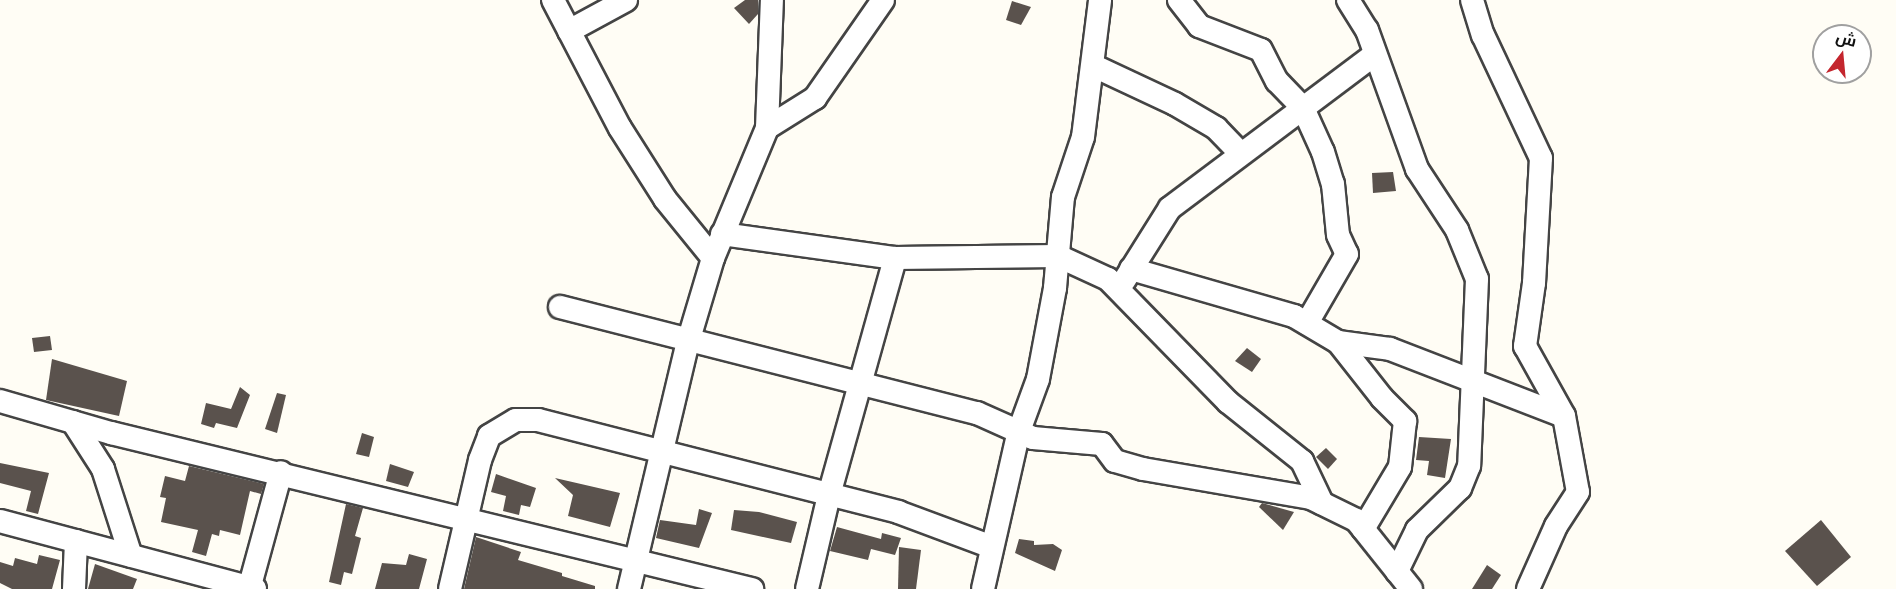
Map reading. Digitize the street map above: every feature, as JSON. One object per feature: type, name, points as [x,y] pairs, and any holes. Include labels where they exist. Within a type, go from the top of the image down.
[{"type":"street","points":[[553,0],[620,128],[665,199],[713,258]]},
{"type":"street","points":[[569,31],[626,0]]},
{"type":"street","points":[[629,589],[688,342],[713,258],[767,128],[772,0]]},
{"type":"street","points":[[767,128],[815,98],[883,0]]},
{"type":"street","points":[[983,589],[1019,432],[1038,379],[1058,256],[1063,197],[1083,137],[1094,66],[1100,0]]},
{"type":"street","points":[[1179,0],[1199,26],[1261,50],[1277,81],[1303,108],[1333,184],[1338,235],[1347,254],[1307,323]]},
{"type":"street","points":[[1348,0],[1367,30],[1417,169],[1456,230],[1477,279],[1474,381],[1468,466],[1460,488],[1417,530],[1396,571]]},
{"type":"street","points":[[1472,0],[1483,35],[1541,158],[1534,282],[1525,346],[1564,416],[1578,492],[1556,526],[1528,589]]},
{"type":"street","points":[[1118,289],[1170,208],[1375,54]]},
{"type":"street","points":[[1094,66],[1175,104],[1216,128],[1241,154]]},
{"type":"street","points":[[722,234],[895,258],[1058,256],[1108,279],[1228,402],[1302,460],[1322,503]]},
{"type":"street","points":[[807,589],[829,495],[895,258]]},
{"type":"street","points":[[1131,269],[1294,315],[1338,342],[1382,398],[1405,421],[1400,467],[1363,529]]},
{"type":"street","points":[[560,307],[688,342],[977,413],[1033,438],[1102,444],[1115,461],[1143,469],[1261,487],[1322,503],[1356,520],[1411,589]]},
{"type":"street","points":[[1338,342],[1390,349],[1564,416]]},
{"type":"street","points":[[0,401],[73,422],[752,589]]},
{"type":"street","points":[[450,589],[480,459],[489,436],[516,420],[538,420],[898,512],[992,547]]},
{"type":"street","points":[[73,422],[103,470],[131,556]]},
{"type":"street","points":[[0,521],[251,588],[281,472]]},
{"type":"street","points":[[74,589],[76,541]]},
{"type":"building","points":[[745,0],[758,0],[758,14],[749,24],[734,8]]},
{"type":"building","points":[[1012,1],[1031,7],[1021,25],[1006,20]]},
{"type":"building","points":[[1393,172],[1396,191],[1373,193],[1372,173]]},
{"type":"building","points":[[50,336],[52,350],[34,352],[32,338]]},
{"type":"building","points":[[1247,348],[1261,359],[1252,372],[1235,361]]},
{"type":"building","points":[[52,359],[127,381],[119,416],[46,400]]},
{"type":"building","points":[[240,387],[250,395],[237,428],[216,423],[214,428],[201,424],[206,403],[231,409]]},
{"type":"building","points":[[277,393],[286,395],[277,433],[265,429]]},
{"type":"building","points":[[362,433],[374,437],[369,457],[356,454]]},
{"type":"building","points":[[1419,437],[1451,439],[1445,478],[1427,475],[1429,461],[1416,460]]},
{"type":"building","points":[[1326,448],[1337,459],[1328,469],[1316,457]]},
{"type":"building","points":[[0,463],[49,473],[38,514],[26,511],[31,491],[0,483]]},
{"type":"building","points":[[390,464],[414,472],[408,487],[386,481]]},
{"type":"building","points":[[189,466],[264,484],[261,494],[250,491],[240,535],[220,530],[219,536],[212,534],[206,556],[192,552],[198,530],[161,522],[166,498],[160,497],[165,476],[185,481]]},
{"type":"building","points":[[496,474],[536,488],[530,507],[521,505],[519,515],[503,511],[506,496],[491,492]]},
{"type":"building","points":[[555,478],[620,493],[610,527],[568,516],[573,495]]},
{"type":"building","points":[[1262,503],[1294,512],[1283,530],[1259,507]]},
{"type":"building","points":[[346,504],[363,508],[355,536],[361,538],[352,574],[344,572],[341,585],[329,582]]},
{"type":"building","points":[[699,509],[712,513],[699,548],[656,538],[660,520],[696,525]]},
{"type":"building","points":[[734,510],[759,512],[797,522],[791,543],[731,530]]},
{"type":"building","points":[[1821,520],[1851,557],[1817,586],[1785,551]]},
{"type":"building","points":[[837,527],[881,539],[882,533],[901,538],[895,555],[871,549],[868,560],[830,551]]},
{"type":"building","points":[[476,537],[521,552],[518,560],[562,573],[562,576],[595,586],[595,589],[464,589]]},
{"type":"building","points":[[1019,539],[1034,541],[1034,545],[1053,544],[1062,550],[1055,571],[1015,553]]},
{"type":"building","points":[[899,547],[921,550],[916,589],[898,589]]},
{"type":"building","points":[[409,554],[427,559],[419,589],[375,589],[382,563],[406,565]]},
{"type":"building","points":[[39,555],[60,560],[52,589],[12,589],[0,583],[0,562],[13,566],[15,558],[37,564]]},
{"type":"building","points":[[95,564],[137,579],[133,589],[88,589]]},
{"type":"building","points":[[1487,565],[1501,575],[1492,589],[1472,589]]}]
